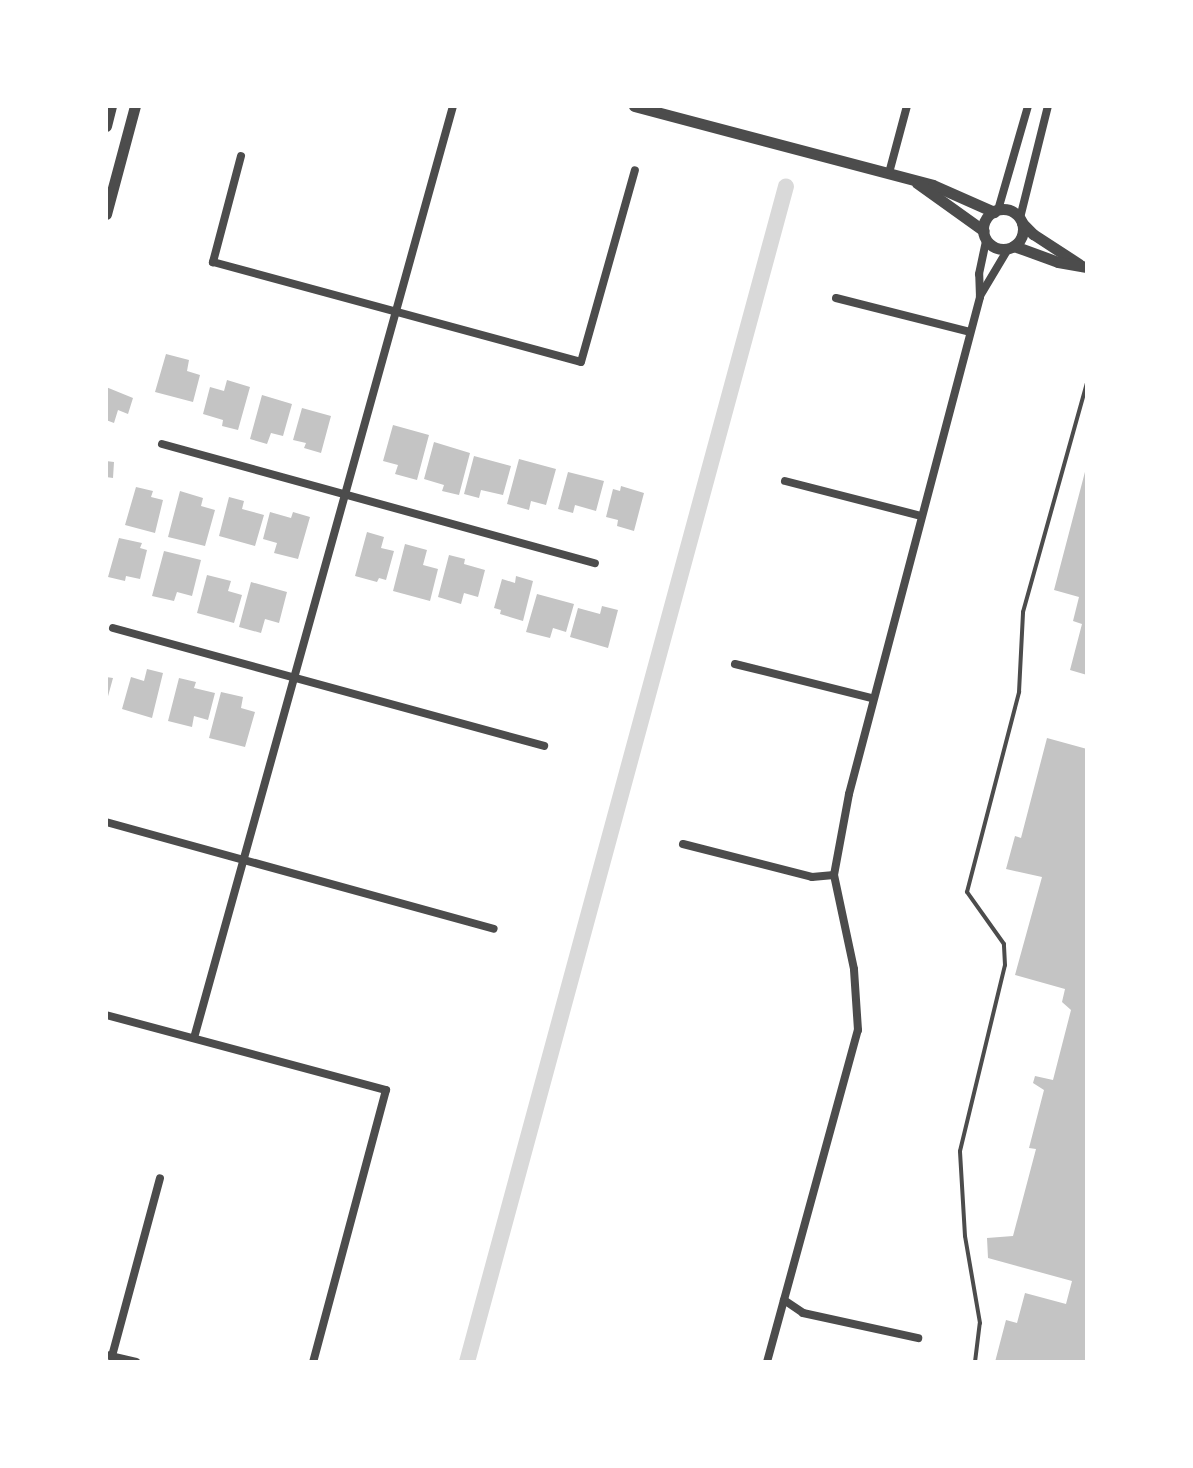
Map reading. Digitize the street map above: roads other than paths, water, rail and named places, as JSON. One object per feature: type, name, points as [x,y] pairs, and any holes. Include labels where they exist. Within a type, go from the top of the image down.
[{"type":"street","points":[[106,126],[111,106]]},
{"type":"street","points":[[106,214],[135,106]]},
{"type":"street","points":[[194,1038],[393,311],[453,106]]},
{"type":"street","points":[[634,106],[661,109],[933,185],[996,211],[1014,212],[1033,234],[1085,267]]},
{"type":"street","points":[[889,173],[907,106]]},
{"type":"street","points":[[980,297],[984,223],[996,211],[1028,106]]},
{"type":"street","points":[[767,1362],[858,1030],[854,969],[834,875],[871,698],[980,297],[1022,236],[1021,220],[1048,106]]},
{"type":"street","points":[[1016,149],[1035,154]]},
{"type":"street","points":[[241,156],[213,262],[581,362],[635,170]]},
{"type":"street","points":[[917,183],[999,249],[1011,248],[1085,267]]},
{"type":"street","points":[[836,298],[970,332]]},
{"type":"street","points":[[162,444],[595,563]]},
{"type":"street","points":[[785,481],[921,516]]},
{"type":"street","points":[[113,628],[544,746]]},
{"type":"street","points":[[735,664],[871,698]]},
{"type":"street","points":[[106,822],[494,929]]},
{"type":"street","points":[[683,844],[812,877],[834,875]]},
{"type":"street","points":[[106,1015],[386,1090],[313,1362]]},
{"type":"street","points":[[136,1362],[109,1355],[160,1178]]},
{"type":"street","points":[[784,1300],[803,1313],[918,1338]]},
{"type":"lane","points":[[975,1362],[980,1323],[965,1236],[960,1151],[1005,965],[1004,944],[967,892],[1019,692],[1023,612],[1087,383]]},
{"type":"waterway","points":[[467,1362],[786,186]]}]
